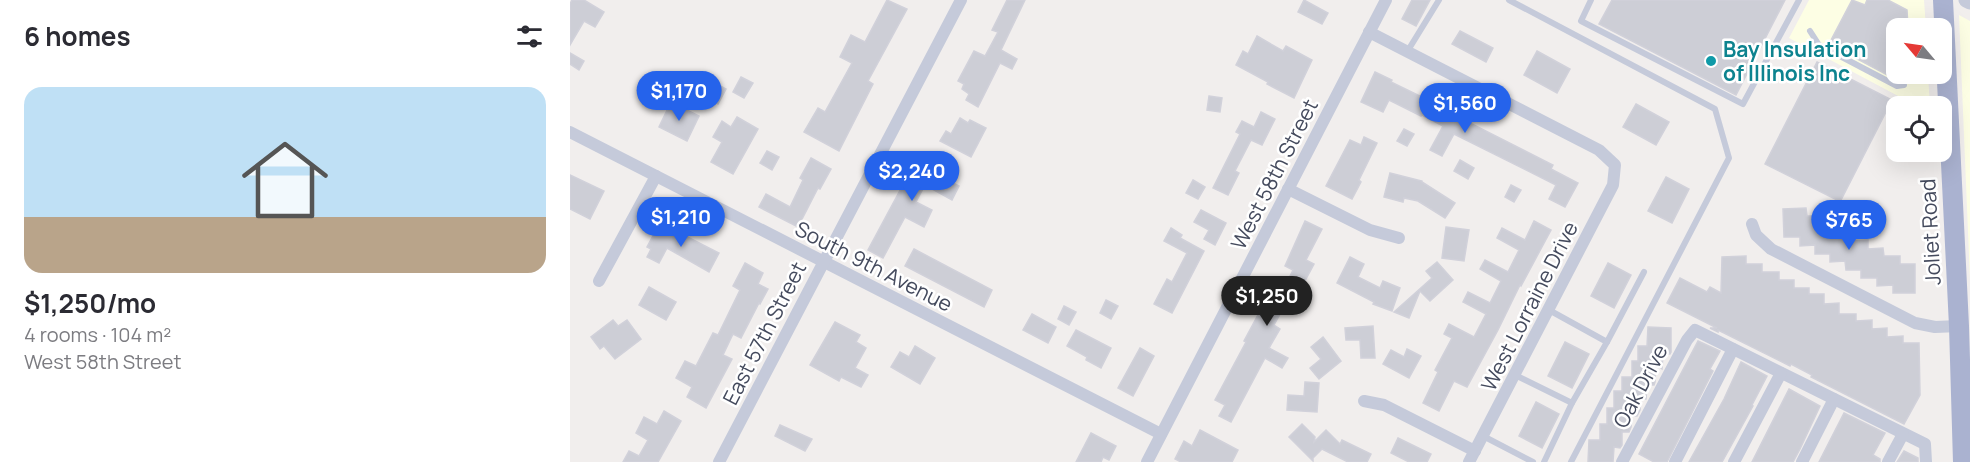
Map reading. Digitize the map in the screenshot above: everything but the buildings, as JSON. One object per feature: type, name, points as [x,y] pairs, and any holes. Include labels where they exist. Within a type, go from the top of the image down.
[{"type":"main road","name":"Joliet Road","points":[[1943,0],[1965,370],[1963,462]]},
{"type":"street","name":"East 57th Street","points":[[719,462],[961,0]]},
{"type":"street","name":"West 58th Street","points":[[1147,462],[1386,0]]},
{"type":"street","points":[[1369,32],[1407,52]]},
{"type":"street","name":"West Lorraine Drive","points":[[1407,52],[1599,150],[1615,165],[1613,185],[1472,456]]},
{"type":"street","name":"South 9th Avenue","points":[[570,132],[1161,434]]},
{"type":"street","points":[[599,281],[656,176]]},
{"type":"street","points":[[1288,189],[1370,230],[1400,238]]},
{"type":"street","points":[[1752,225],[1756,235],[1771,249],[1915,323],[1935,327],[1960,312]]},
{"type":"street","name":"Oak Drive","points":[[1622,462],[1687,340],[1695,330],[1733,349]]},
{"type":"street","points":[[1675,462],[1733,349],[1925,444],[1926,462]]},
{"type":"street","points":[[1734,462],[1781,373]]},
{"type":"street","points":[[1802,462],[1834,399]]},
{"type":"street","points":[[1364,400],[1384,405],[1472,456]]},
{"type":"street","points":[[1888,462],[1903,434]]},
{"type":"lane","points":[[1407,52],[1439,0]]},
{"type":"lane","points":[[1509,0],[1715,109],[1729,158],[1571,462]]},
{"type":"lane","points":[[1591,0],[1581,21],[1743,105],[1799,0]]},
{"type":"lane","points":[[1809,31],[1819,45],[1897,86],[1904,85]]},
{"type":"lane","points":[[1544,462],[1572,404],[1644,272]]},
{"type":"lane","points":[[1549,310],[1607,342]]},
{"type":"lane","points":[[1515,375],[1572,404]]},
{"type":"lane","points":[[1483,435],[1533,462]]},
{"type":"shaded area","points":[[1809,0],[1924,0],[1925,18],[1886,18],[1886,84],[1929,84],[1929,96],[1898,96],[1789,38]]},
{"type":"shaded area","points":[[1959,15],[1970,21],[1970,280]]},
{"type":"place","name":"Bay Insulation of Illinois Inc","points":[[1711,61]]}]
